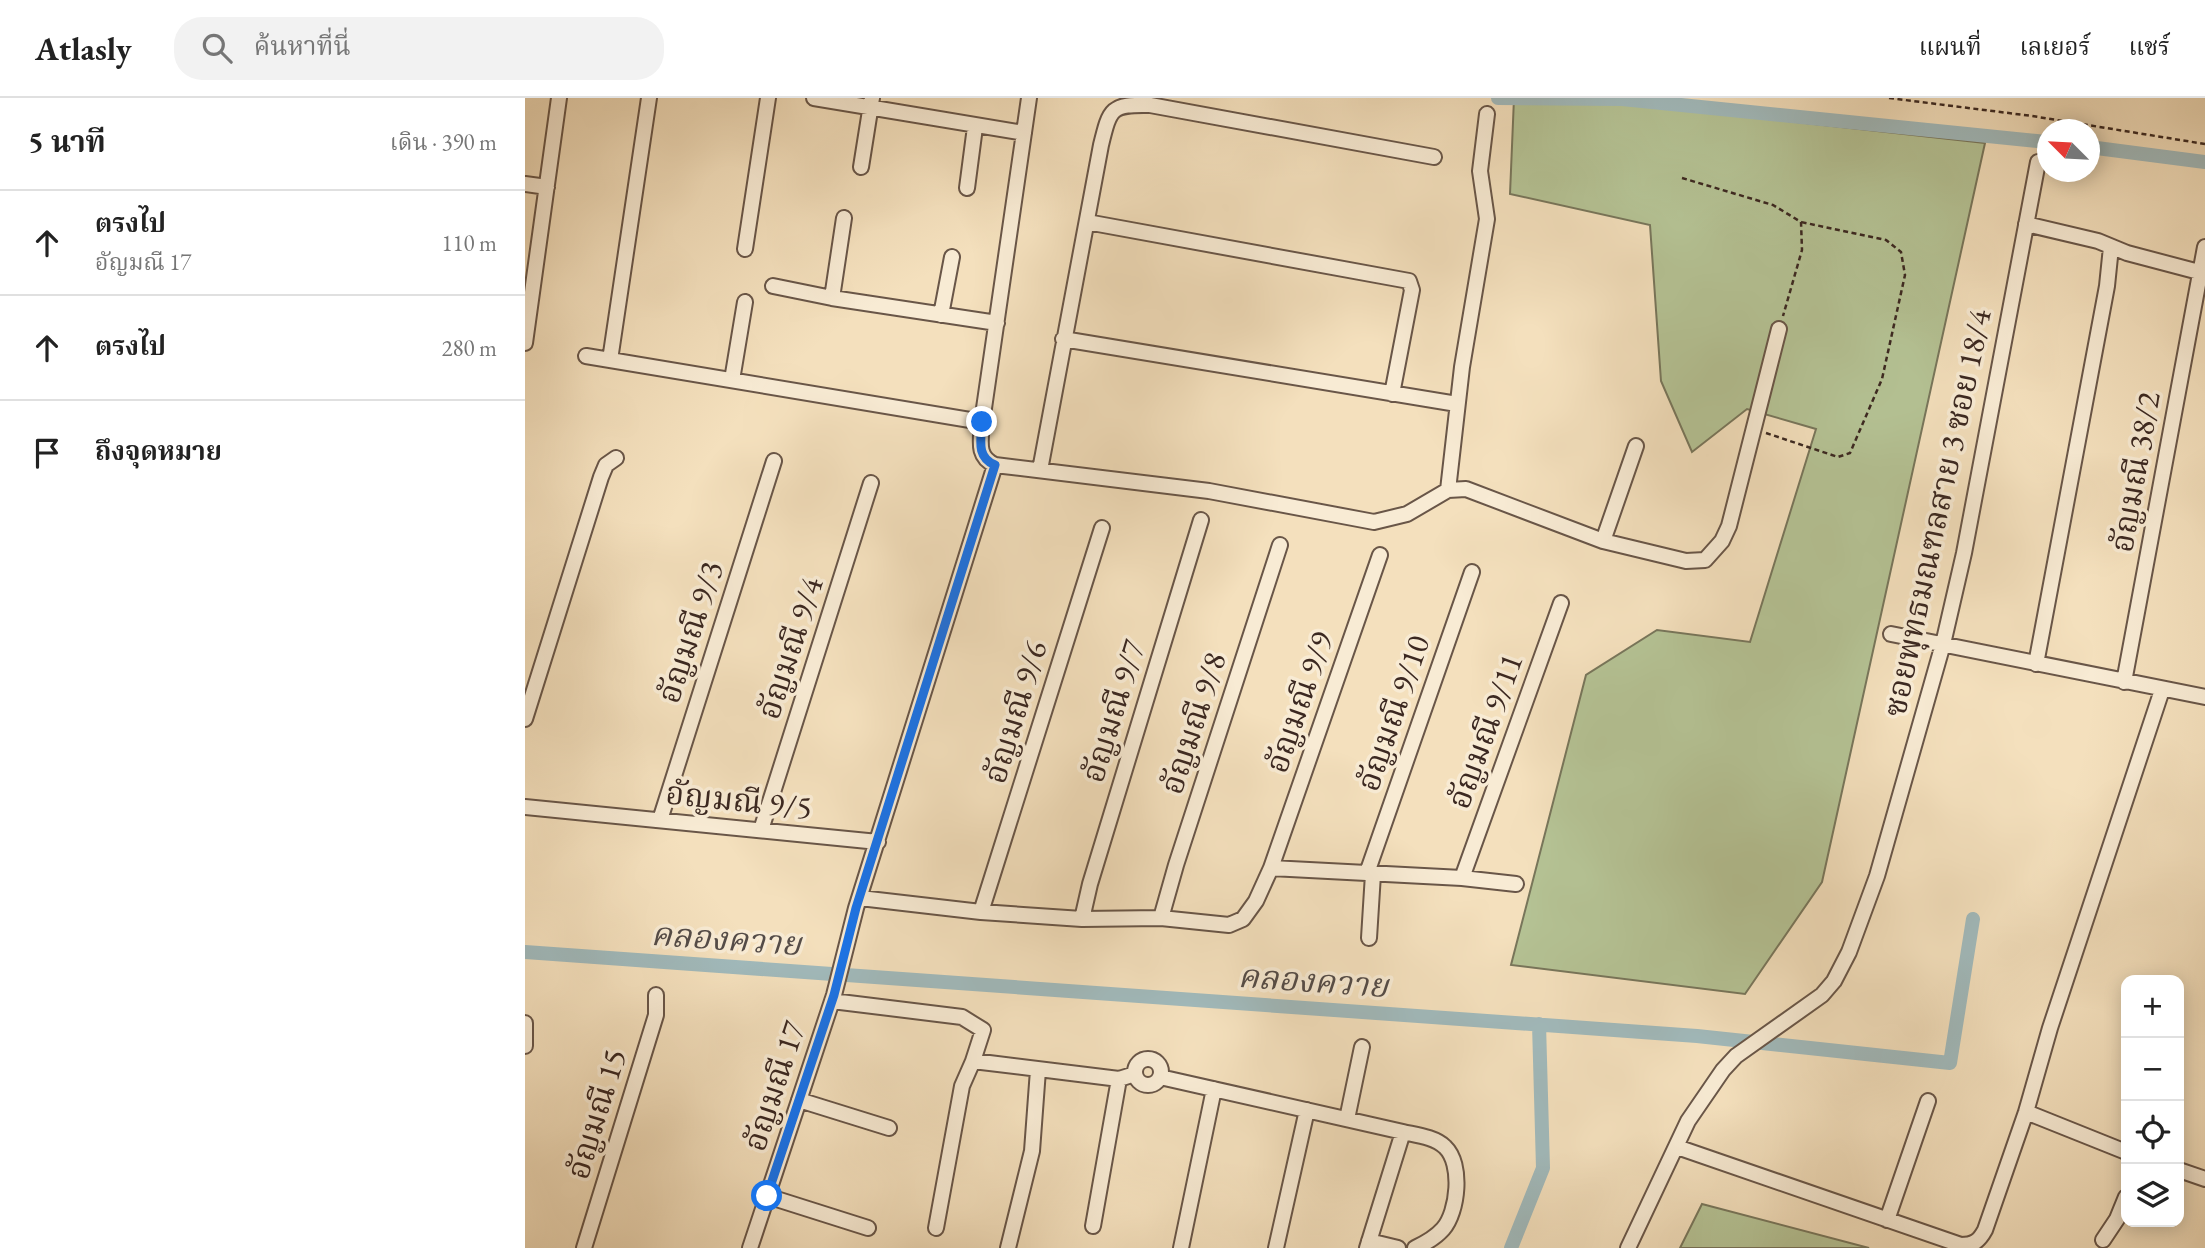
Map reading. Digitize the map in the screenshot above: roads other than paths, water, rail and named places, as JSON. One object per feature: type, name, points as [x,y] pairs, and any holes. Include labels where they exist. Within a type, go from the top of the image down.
[{"type":"street","points":[[525,343],[559,98]]},
{"type":"street","points":[[610,360],[649,98]]},
{"type":"street","points":[[745,249],[768,98]]},
{"type":"street","points":[[814,98],[871,103],[975,127],[1024,133]]},
{"type":"street","points":[[1029,98],[982,422],[981,453],[986,461],[995,465],[1209,491],[1374,522],[1407,514],[1448,490],[1466,489],[1603,541],[1686,561],[1705,560],[1722,541],[1729,526],[1779,330]]},
{"type":"street","points":[[861,167],[871,103]]},
{"type":"street","points":[[1040,470],[1107,118],[1113,110],[1127,104],[1150,105],[1434,157]]},
{"type":"street","points":[[1448,490],[1457,404],[1487,219],[1479,171],[1487,114]]},
{"type":"street","points":[[967,188],[975,127]]},
{"type":"street","name":"ซอยพุทธมณฑลสาย 3 ซอย 18/4","points":[[1628,1248],[1694,1113],[1723,1070],[1736,1056],[1822,995],[1834,981],[1850,952],[1877,876],[1943,643],[1966,539],[2037,167]]},
{"type":"street","points":[[525,184],[547,187]]},
{"type":"street","points":[[832,298],[844,218]]},
{"type":"street","points":[[1087,222],[1409,281],[1412,290],[1392,394]]},
{"type":"street","points":[[2026,224],[2098,241],[2199,272]]},
{"type":"street","points":[[2036,664],[2107,286],[2111,247]]},
{"type":"street","name":"อัญมณี 38/2","points":[[2123,682],[2205,247]]},
{"type":"street","points":[[941,315],[952,257]]},
{"type":"street","points":[[773,286],[832,298],[997,323]]},
{"type":"street","points":[[732,380],[745,302]]},
{"type":"street","points":[[1063,339],[1457,404]]},
{"type":"street","points":[[586,356],[982,422]]},
{"type":"street","points":[[1603,541],[1636,446]]},
{"type":"street","points":[[525,719],[605,465],[616,458]]},
{"type":"street","name":"อัญมณี 9/3","points":[[660,820],[774,461]]},
{"type":"street","name":"อัญมณี 17","points":[[750,1248],[832,1002],[858,903],[995,465]]},
{"type":"street","name":"อัญมณี 9/4","points":[[761,830],[871,484]]},
{"type":"street","name":"อัญมณี 9/7","points":[[1082,919],[1090,884],[1201,520]]},
{"type":"street","name":"อัญมณี 9/6","points":[[981,912],[1102,528]]},
{"type":"street","name":"อัญมณี 9/8","points":[[1161,918],[1280,545]]},
{"type":"street","name":"อัญมณี 9/9","points":[[858,903],[1082,919],[1161,918],[1229,925],[1243,919],[1256,901],[1271,868],[1380,555]]},
{"type":"street","name":"อัญมณี 9/10","points":[[1369,938],[1370,873],[1472,572]]},
{"type":"street","name":"อัญมณี 9/11","points":[[1462,878],[1561,603]]},
{"type":"street","points":[[1891,634],[2205,697]]},
{"type":"street","points":[[1677,1147],[1961,1245],[1972,1245],[1979,1240],[1986,1230],[2026,1112],[2050,1028],[2162,690]]},
{"type":"street","name":"อัญมณี 9/5","points":[[525,807],[878,842]]},
{"type":"street","points":[[1271,868],[1462,878],[1516,884]]},
{"type":"street","name":"อัญมณี 15","points":[[584,1248],[656,1015],[656,995]]},
{"type":"street","points":[[832,1002],[962,1017],[983,1030],[962,1086],[936,1228]]},
{"type":"street","points":[[525,1023],[525,1046]]},
{"type":"street","points":[[1347,1119],[1362,1047]]},
{"type":"street","points":[[973,1061],[1119,1079],[1135,1074],[1140,1062],[1148,1059],[1158,1065],[1160,1077],[1432,1139],[1444,1146],[1452,1157],[1457,1174],[1454,1205],[1445,1228],[1429,1242],[1415,1248]]},
{"type":"street","points":[[1008,1248],[1032,1152],[1038,1070]]},
{"type":"street","points":[[1093,1226],[1119,1079]]},
{"type":"street","points":[[1181,1248],[1214,1090]]},
{"type":"street","points":[[799,1100],[889,1128]]},
{"type":"street","points":[[1887,1220],[1928,1101]]},
{"type":"street","points":[[1276,1248],[1307,1110]]},
{"type":"street","points":[[2026,1112],[2121,1150]]},
{"type":"street","points":[[1398,1248],[1368,1244],[1403,1132]]},
{"type":"street","points":[[2184,1172],[2205,1179]]},
{"type":"street","points":[[767,1196],[868,1228]]},
{"type":"street","points":[[2103,1240],[2121,1209]]},
{"type":"waterway","points":[[1498,98],[1622,99],[2037,141]]},
{"type":"waterway","points":[[2100,148],[2205,162]]},
{"type":"waterway","name":"คลองควาย","points":[[525,952],[1697,1036],[1950,1063],[1973,919]]},
{"type":"waterway","points":[[1511,1248],[1543,1168],[1539,1024]]}]
